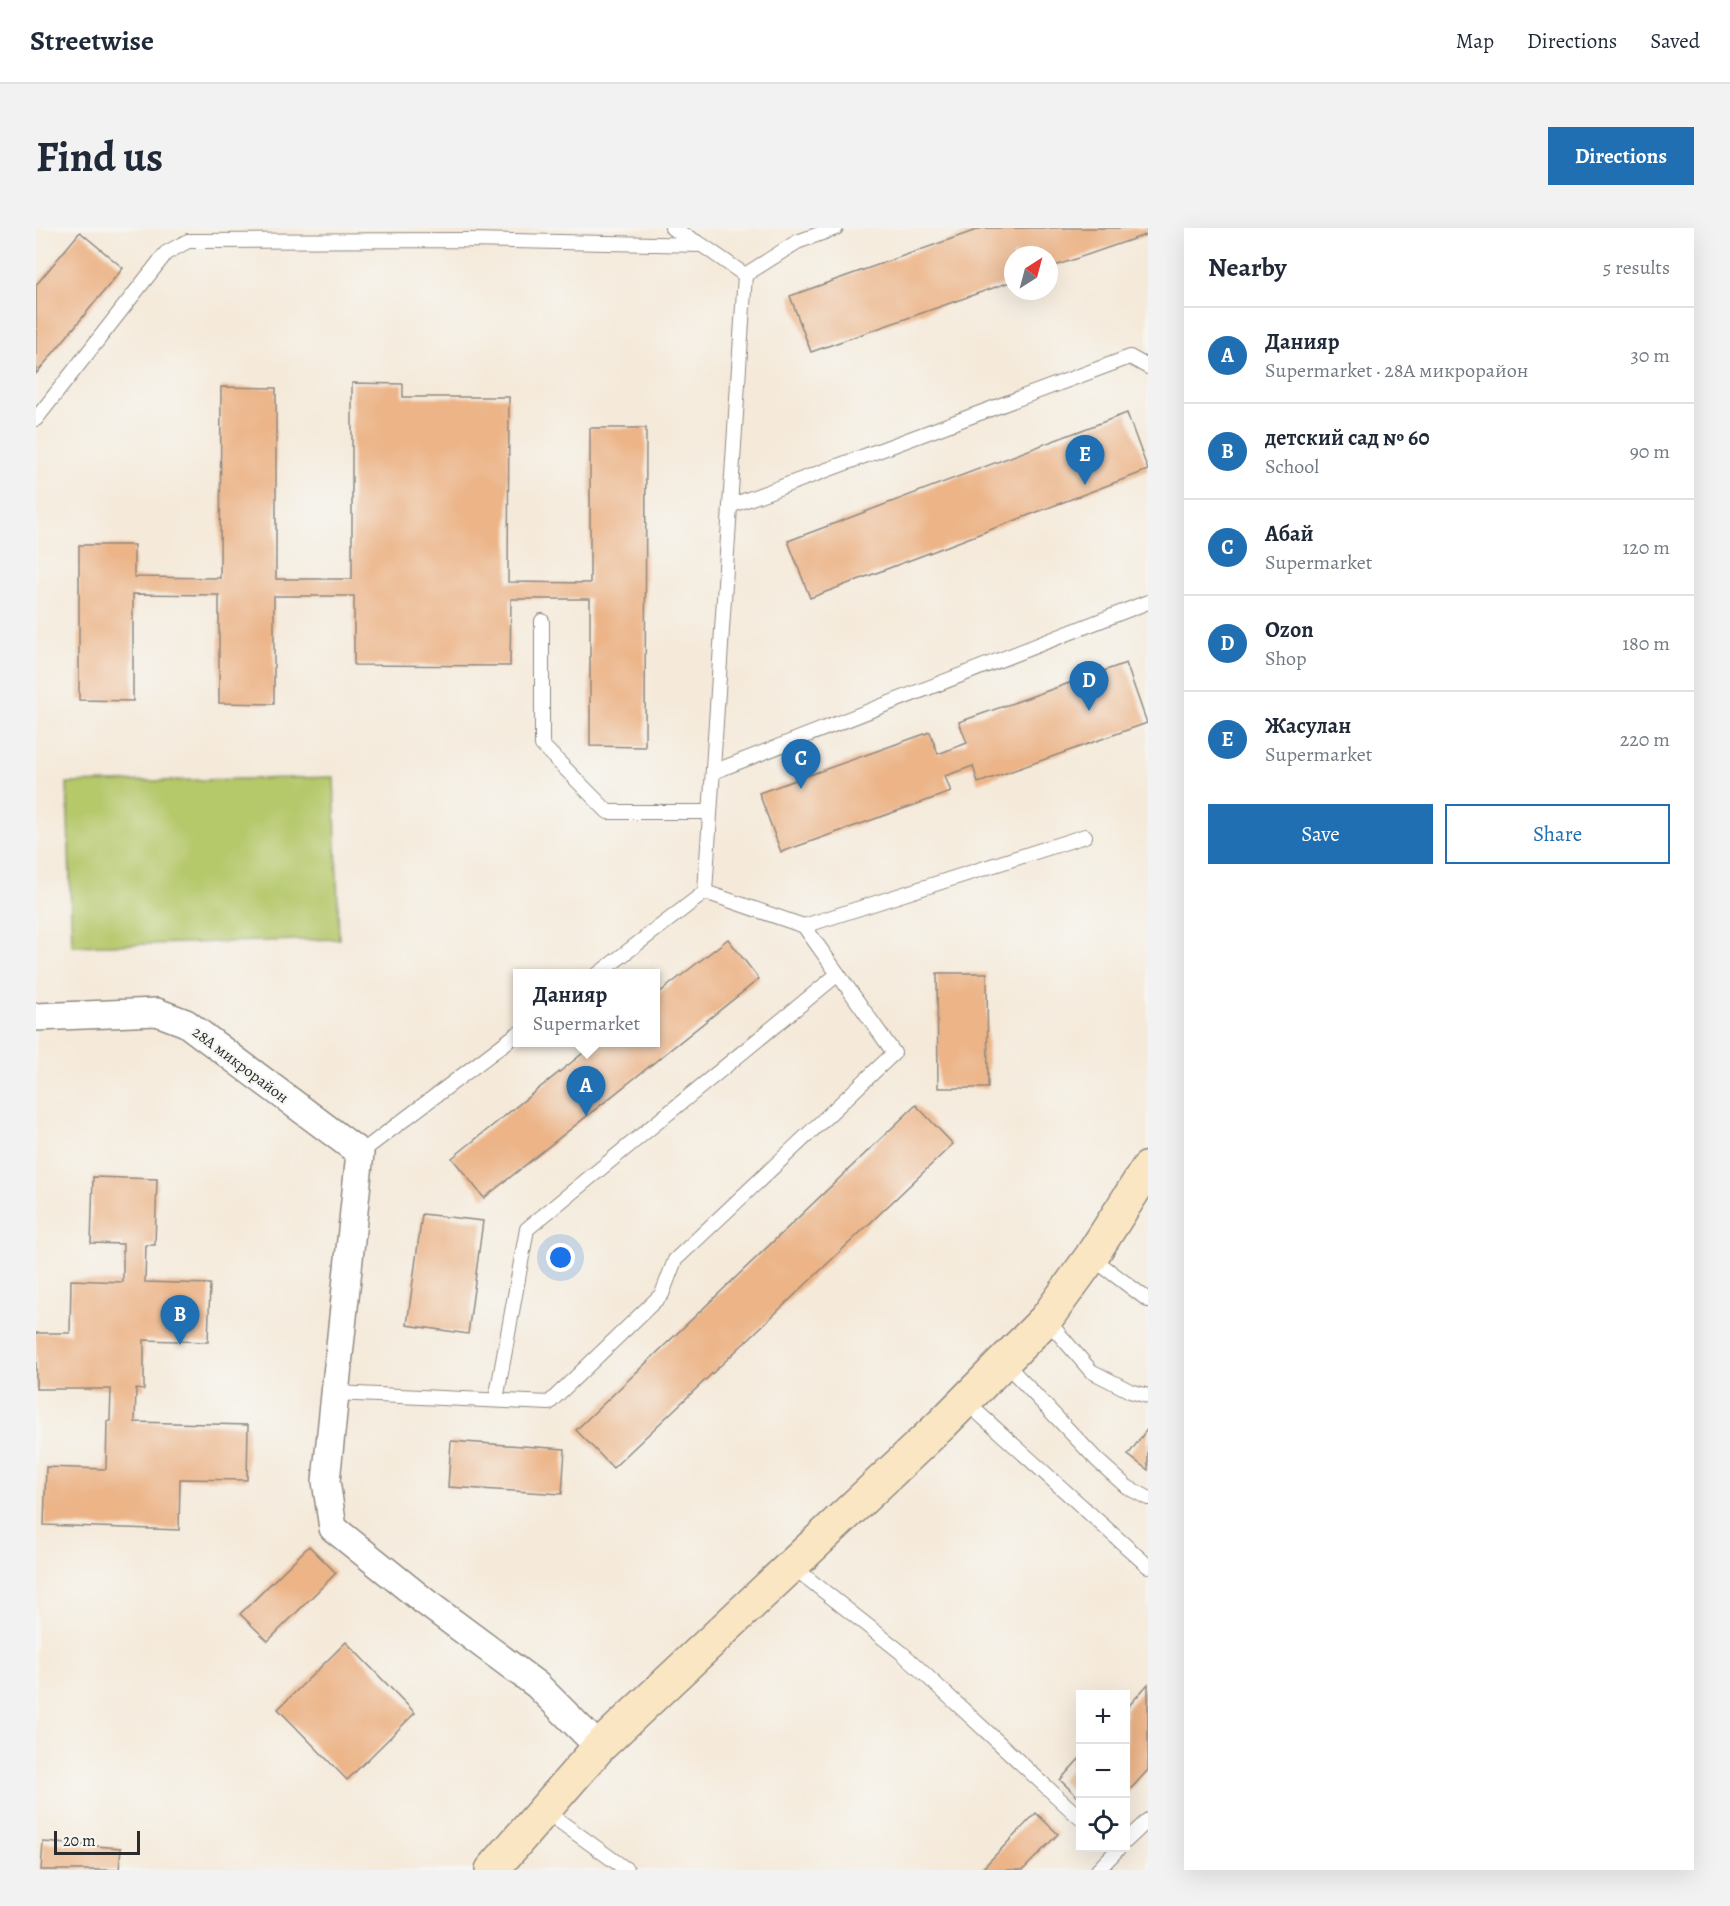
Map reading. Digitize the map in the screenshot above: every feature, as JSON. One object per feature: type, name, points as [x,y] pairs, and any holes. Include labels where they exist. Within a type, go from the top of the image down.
[{"type":"main road","points":[[492,1870],[599,1747],[965,1401],[1046,1319],[1091,1257],[1148,1168]]},
{"type":"street","name":"28А микрорайон","points":[[36,1017],[157,1012],[186,1023],[360,1153]]},
{"type":"street","points":[[360,1153],[326,1481],[333,1528],[424,1601],[537,1685],[599,1747]]},
{"type":"lane","points":[[672,228],[702,245],[745,275]]},
{"type":"lane","points":[[791,228],[797,242]]},
{"type":"lane","points":[[745,275],[797,242],[836,228]]},
{"type":"lane","points":[[36,420],[166,253],[188,241],[467,240],[702,245]]},
{"type":"lane","points":[[604,969],[705,892],[745,275]]},
{"type":"lane","points":[[730,506],[1130,357],[1148,367]]},
{"type":"lane","points":[[713,772],[1148,602]]},
{"type":"lane","points":[[542,621],[542,745],[608,812],[710,812]]},
{"type":"lane","points":[[804,926],[1085,836]]},
{"type":"lane","points":[[335,1393],[549,1403],[662,1294],[675,1260],[894,1053],[804,926],[705,892]]},
{"type":"lane","points":[[496,1400],[527,1229],[838,974]]},
{"type":"lane","points":[[360,1153],[513,1037]]},
{"type":"lane","points":[[1091,1257],[1148,1300]]},
{"type":"lane","points":[[1046,1319],[1091,1371],[1130,1391],[1148,1396]]},
{"type":"lane","points":[[1004,1362],[1098,1460],[1127,1487],[1148,1498]]},
{"type":"lane","points":[[965,1401],[1148,1566]]},
{"type":"lane","points":[[792,1566],[902,1653],[1076,1814]]},
{"type":"lane","points":[[544,1810],[627,1870]]},
{"type":"lane","points":[[1130,1836],[1148,1820]]},
{"type":"lane","points":[[1098,1870],[1114,1852]]},
{"type":"green space","points":[[334,777],[339,939],[72,946],[67,783]]},
{"type":"building","points":[[982,228],[1146,228],[1148,234],[1058,265],[1058,246],[1004,246],[1004,284],[811,352],[790,296]]},
{"type":"building","points":[[80,232],[123,268],[36,374],[36,285]]},
{"type":"building","points":[[352,383],[403,384],[403,397],[509,397],[508,582],[590,583],[590,428],[646,428],[645,747],[590,746],[590,599],[511,599],[510,666],[354,665],[354,596],[274,596],[274,704],[219,703],[219,595],[133,594],[133,701],[79,700],[79,545],[134,545],[134,577],[220,578],[221,387],[276,388],[276,579],[352,579]]},
{"type":"building","points":[[1127,413],[1148,470],[810,598],[788,541]]},
{"type":"building","points":[[1126,663],[1147,723],[978,783],[973,766],[945,776],[951,792],[781,852],[759,793],[930,732],[938,754],[967,743],[959,722]]},
{"type":"building","points":[[728,939],[759,979],[484,1198],[452,1158],[591,1047],[660,1047],[660,992]]},
{"type":"building","points":[[937,973],[987,973],[988,1088],[938,1088]]},
{"type":"building","points":[[916,1105],[953,1144],[613,1468],[576,1430]]},
{"type":"building","points":[[93,1177],[157,1179],[155,1245],[146,1245],[145,1282],[210,1284],[208,1342],[144,1340],[144,1390],[136,1389],[135,1422],[248,1425],[247,1480],[180,1479],[179,1530],[44,1525],[46,1467],[106,1469],[107,1421],[110,1421],[111,1389],[36,1389],[36,1333],[70,1333],[71,1280],[123,1282],[123,1244],[91,1243]]},
{"type":"building","points":[[422,1214],[483,1221],[468,1334],[407,1325]]},
{"type":"building","points":[[1148,1428],[1148,1470],[1128,1455]]},
{"type":"building","points":[[451,1441],[565,1449],[562,1494],[448,1487]]},
{"type":"building","points":[[309,1546],[336,1573],[268,1641],[240,1614]]},
{"type":"building","points":[[346,1642],[415,1713],[347,1780],[278,1709]]},
{"type":"building","points":[[1148,1684],[1148,1770],[1130,1790],[1130,1744],[1130,1704]]},
{"type":"building","points":[[1076,1762],[1076,1795],[1060,1780]]},
{"type":"building","points":[[1036,1813],[1058,1834],[1023,1870],[981,1870]]},
{"type":"building","points":[[43,1842],[121,1848],[119,1870],[41,1870]]},
{"type":"place","name":"Жасулан","points":[[1085,485]]},
{"type":"place","name":"Ozon","points":[[1089,711]]},
{"type":"place","name":"Абай","points":[[801,789]]},
{"type":"place","name":"Данияр","points":[[586,1116]]},
{"type":"place","name":"детский сад № 60","points":[[180,1345]]}]
